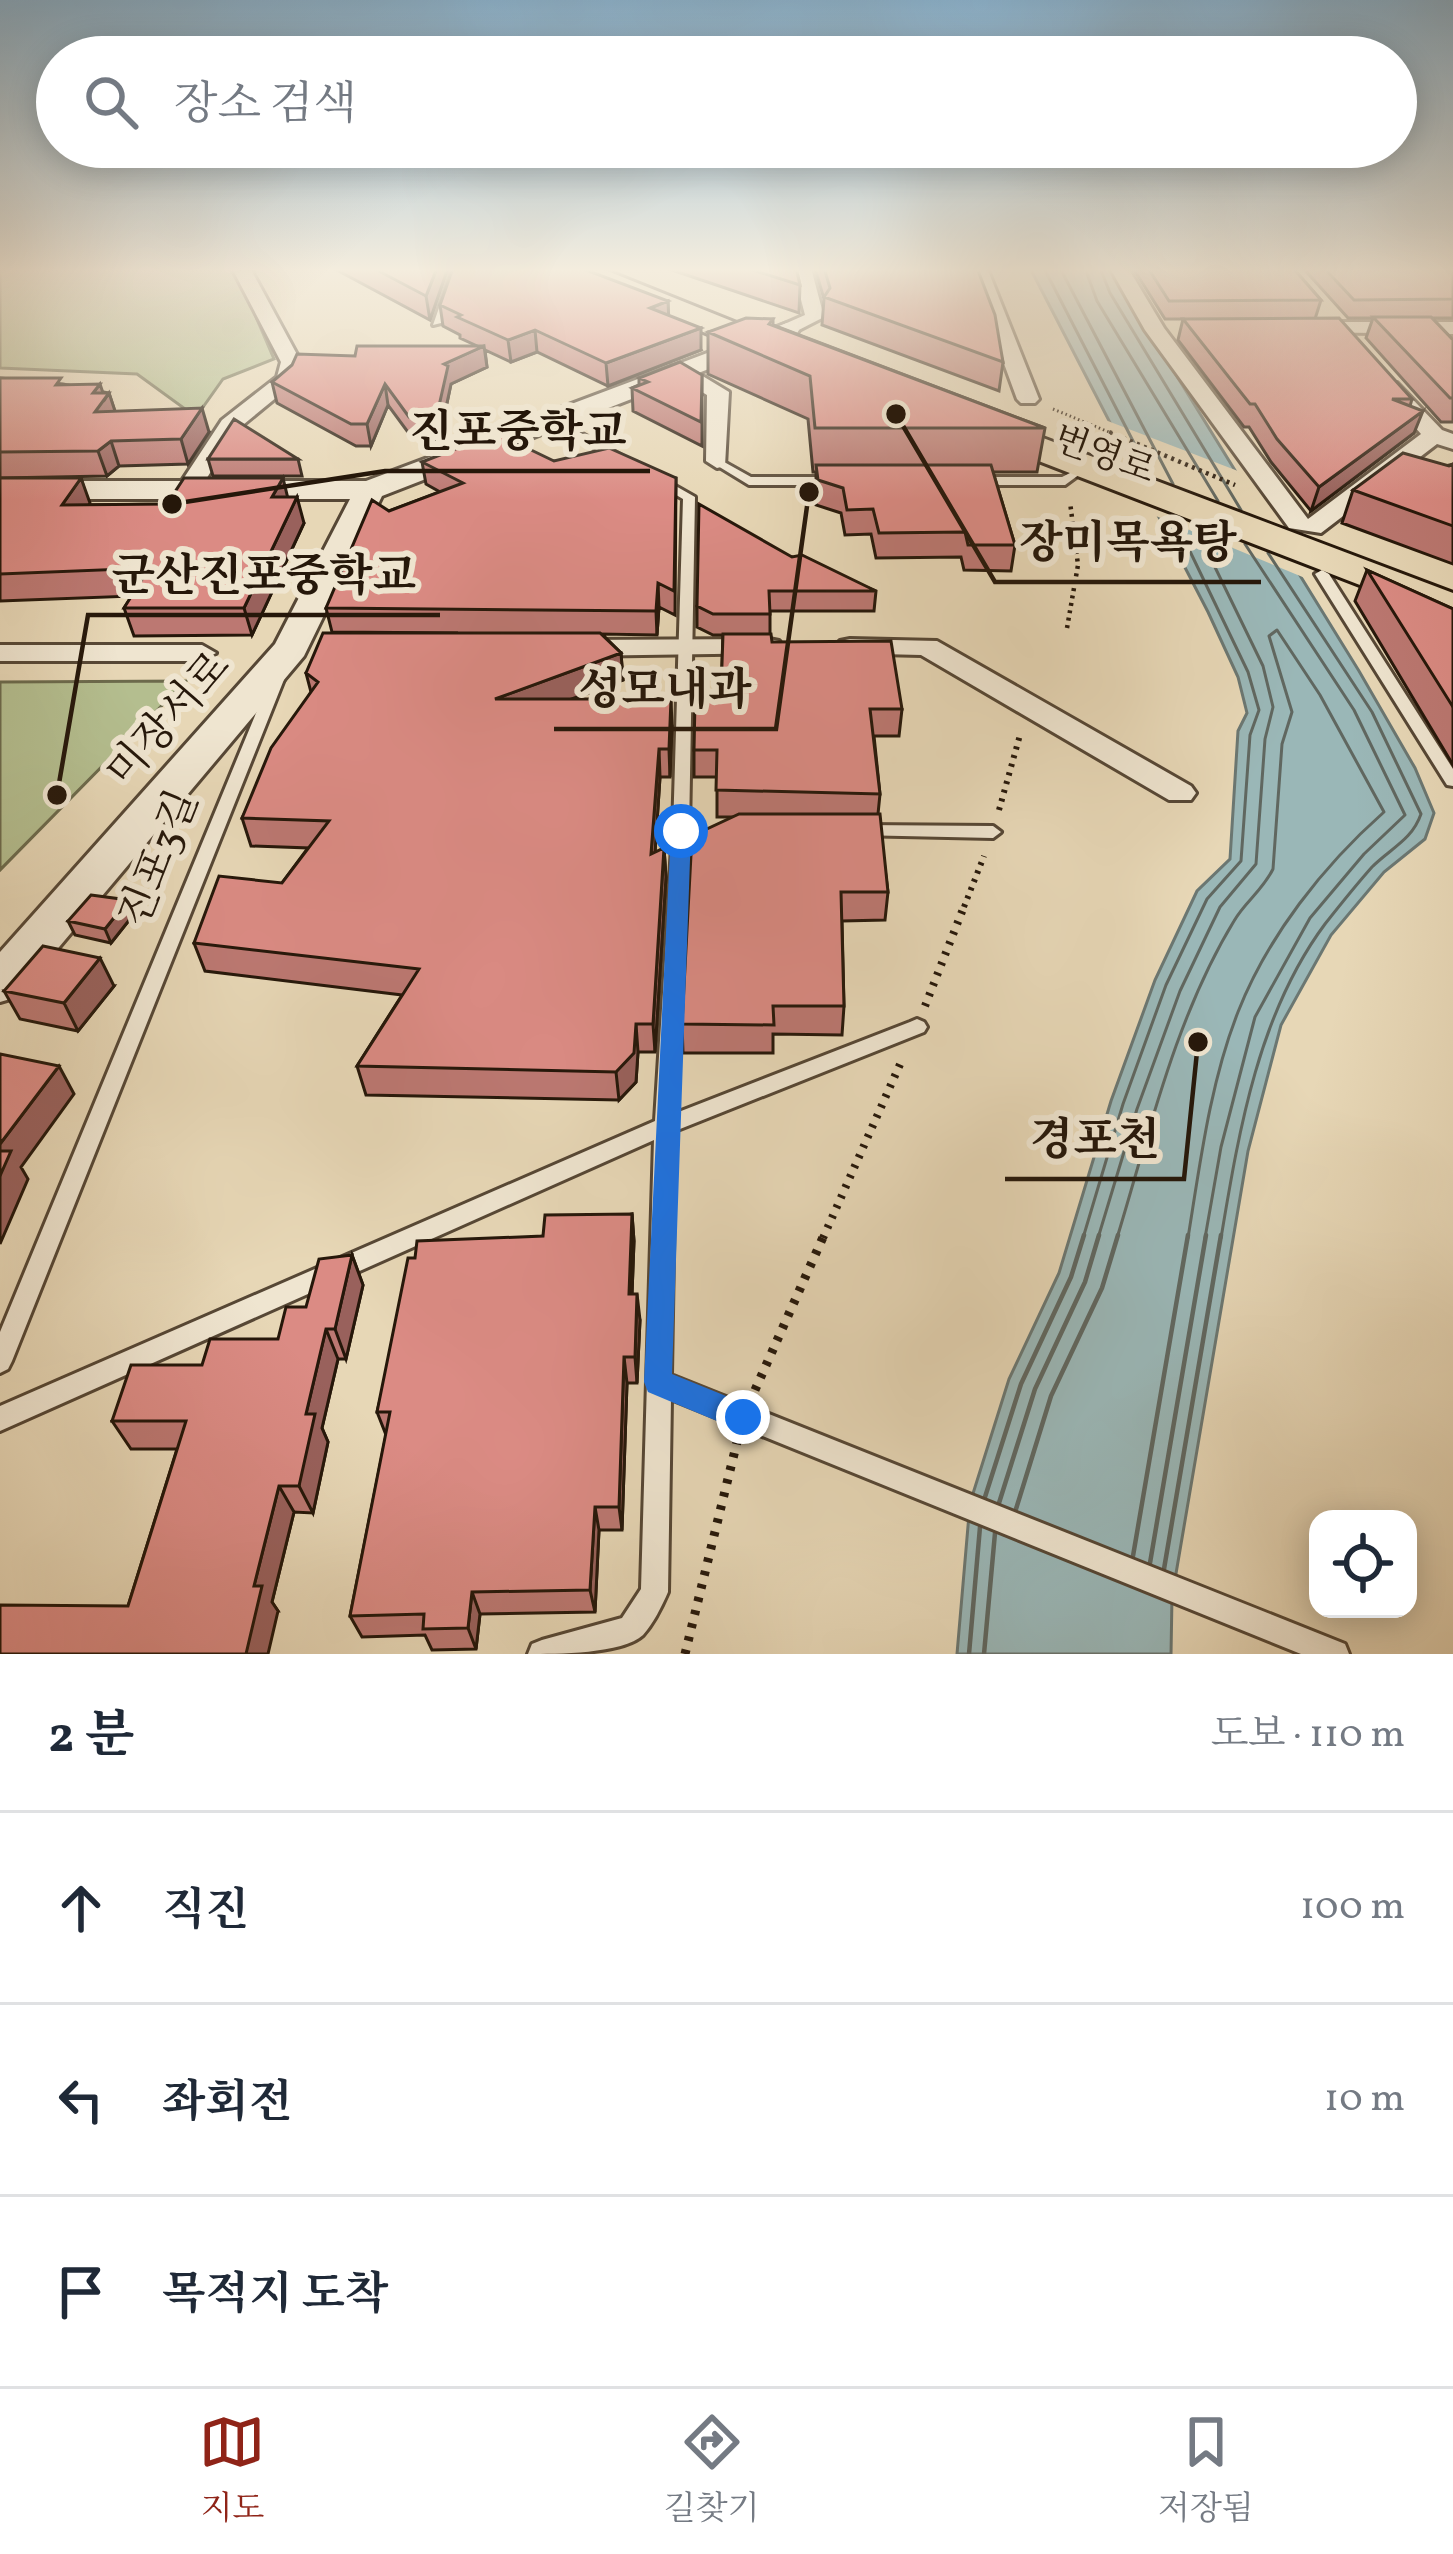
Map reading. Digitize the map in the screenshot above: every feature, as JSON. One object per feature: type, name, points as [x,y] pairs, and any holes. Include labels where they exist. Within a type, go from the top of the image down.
[{"type":"main road","points":[[793,345],[824,357]]},
{"type":"main road","name":"번영로","points":[[953,405],[1053,447],[1453,583]]},
{"type":"main road","name":"번영로","points":[[1298,532],[1453,608]]},
{"type":"street","points":[[188,490],[230,425],[287,379],[291,362],[282,345]]},
{"type":"street","points":[[0,490],[370,490],[748,345]]},
{"type":"street","points":[[1010,345],[1053,447]]},
{"type":"street","points":[[1177,345],[1298,532],[1444,438],[1378,374]]},
{"type":"street","points":[[680,370],[718,392],[717,461]]},
{"type":"street","name":"미장서로","points":[[0,984],[302,648],[370,490]]},
{"type":"street","points":[[544,648],[927,647],[1180,793]]},
{"type":"street","points":[[0,653],[202,653]]},
{"type":"lane","points":[[542,1654],[631,1629],[654,1592],[688,497],[554,421]]},
{"type":"lane","points":[[952,481],[1053,447]]},
{"type":"lane","points":[[717,461],[749,481],[862,481]]},
{"type":"lane","points":[[1298,532],[1453,782]]},
{"type":"lane","name":"진포3길","points":[[0,1361],[302,648]]},
{"type":"lane","points":[[681,831],[703,831]]},
{"type":"lane","points":[[837,831],[993,832]]},
{"type":"lane","points":[[0,1419],[665,1126],[917,1027]]},
{"type":"lane","points":[[658,1382],[1335,1654]]},
{"type":"path","points":[[1053,447],[1298,532]]},
{"type":"path","points":[[1053,447],[1079,537],[1081,582],[1067,628]]},
{"type":"path","points":[[685,1654],[743,1417]]},
{"type":"green space","points":[[0,345],[268,345],[274,359],[223,379],[196,417],[137,374],[0,368]]},
{"type":"green space","points":[[186,681],[0,870],[0,682]]},
{"type":"water","points":[[1070,345],[1158,345],[1359,671],[1415,768],[1434,813],[1425,839],[1384,872],[1331,935],[1281,1025],[1248,1151],[1172,1597],[1171,1654],[957,1654],[970,1503],[1009,1379],[1059,1273],[1111,1101],[1155,980],[1197,891],[1230,859],[1238,731],[1247,713],[1238,677]]},
{"type":"pier","points":[[1100,418],[1238,471],[1305,578],[1151,514]]},
{"type":"building","points":[[568,345],[654,345],[606,363]]},
{"type":"building","points":[[739,345],[825,345],[1045,428],[815,428],[810,376]]},
{"type":"building","points":[[957,345],[1000,345],[1003,362]]},
{"type":"building","points":[[1204,345],[1364,345],[1412,399],[1392,399],[1423,411],[1319,487],[1277,439],[1255,404],[1250,404]]},
{"type":"building","points":[[1400,345],[1453,345],[1450,398]]},
{"type":"building","points":[[357,346],[484,346],[444,364],[448,366],[436,419],[409,417],[385,384],[367,424],[351,424],[272,382],[297,354],[355,356]]},
{"type":"building","points":[[680,362],[702,375],[701,422],[632,388],[648,382],[639,378]]},
{"type":"building","points":[[0,378],[61,378],[56,385],[100,384],[93,393],[109,393],[95,412],[202,408],[181,439],[111,441],[98,451],[0,452]]},
{"type":"building","points":[[234,419],[298,459],[208,459]]},
{"type":"building","points":[[496,433],[554,461],[609,448],[676,478],[674,591],[658,583],[656,611],[326,608],[372,500],[389,511],[463,483],[422,462]]},
{"type":"building","points":[[1403,453],[1453,464],[1453,526],[1353,490]]},
{"type":"building","points":[[816,465],[991,465],[1015,545],[968,545],[965,532],[879,533],[873,509],[847,510],[843,488],[818,480]]},
{"type":"building","points":[[0,478],[81,478],[62,505],[167,504],[184,478],[283,478],[272,497],[297,497],[244,608],[124,608],[149,568],[0,574]]},
{"type":"building","points":[[699,504],[792,557],[802,555],[876,591],[769,591],[770,614],[713,614],[697,606]]},
{"type":"building","points":[[1367,570],[1453,609],[1453,707]]},
{"type":"building","points":[[323,633],[600,633],[621,653],[495,699],[671,699],[669,749],[659,749],[651,854],[664,848],[653,1024],[636,1024],[634,1053],[616,1072],[357,1066],[419,969],[194,943],[219,876],[282,883],[329,821],[242,818],[271,748],[318,682],[306,673]]},
{"type":"building","points":[[723,634],[771,634],[772,642],[891,641],[902,709],[870,709],[880,794],[716,790],[717,750],[694,750],[695,700],[699,693],[721,693]]},
{"type":"building","points":[[739,814],[880,814],[888,892],[841,892],[844,1006],[773,1006],[774,1025],[682,1024],[692,836]]},
{"type":"building","points":[[91,895],[128,900],[105,929],[68,921]]},
{"type":"building","points":[[43,946],[100,958],[64,1003],[4,991]]},
{"type":"building","points":[[0,1054],[59,1066],[0,1144]]},
{"type":"building","points":[[0,1151],[11,1151],[0,1176]]},
{"type":"building","points":[[632,1214],[629,1294],[637,1294],[635,1357],[624,1357],[619,1507],[595,1507],[590,1590],[472,1592],[468,1628],[423,1629],[424,1614],[350,1616],[390,1412],[377,1412],[408,1258],[415,1258],[417,1241],[543,1236],[545,1215]]},
{"type":"building","points":[[352,1255],[335,1329],[326,1329],[306,1414],[315,1414],[299,1486],[279,1486],[254,1586],[262,1586],[246,1654],[0,1654],[0,1605],[128,1606],[186,1421],[112,1421],[131,1365],[202,1365],[210,1339],[278,1339],[286,1307],[306,1307],[319,1259]]},
{"type":"place","name":"장미목욕탕","points":[[896,414]]},
{"type":"place","name":"성모내과","points":[[809,492]]},
{"type":"place","name":"진포중학교","points":[[172,504]]},
{"type":"place","name":"군산진포중학교","points":[[57,795]]},
{"type":"place","name":"경포천","points":[[1198,1042]]},
{"type":"route","points":[[681,831],[665,1126],[658,1382],[743,1417]]}]
